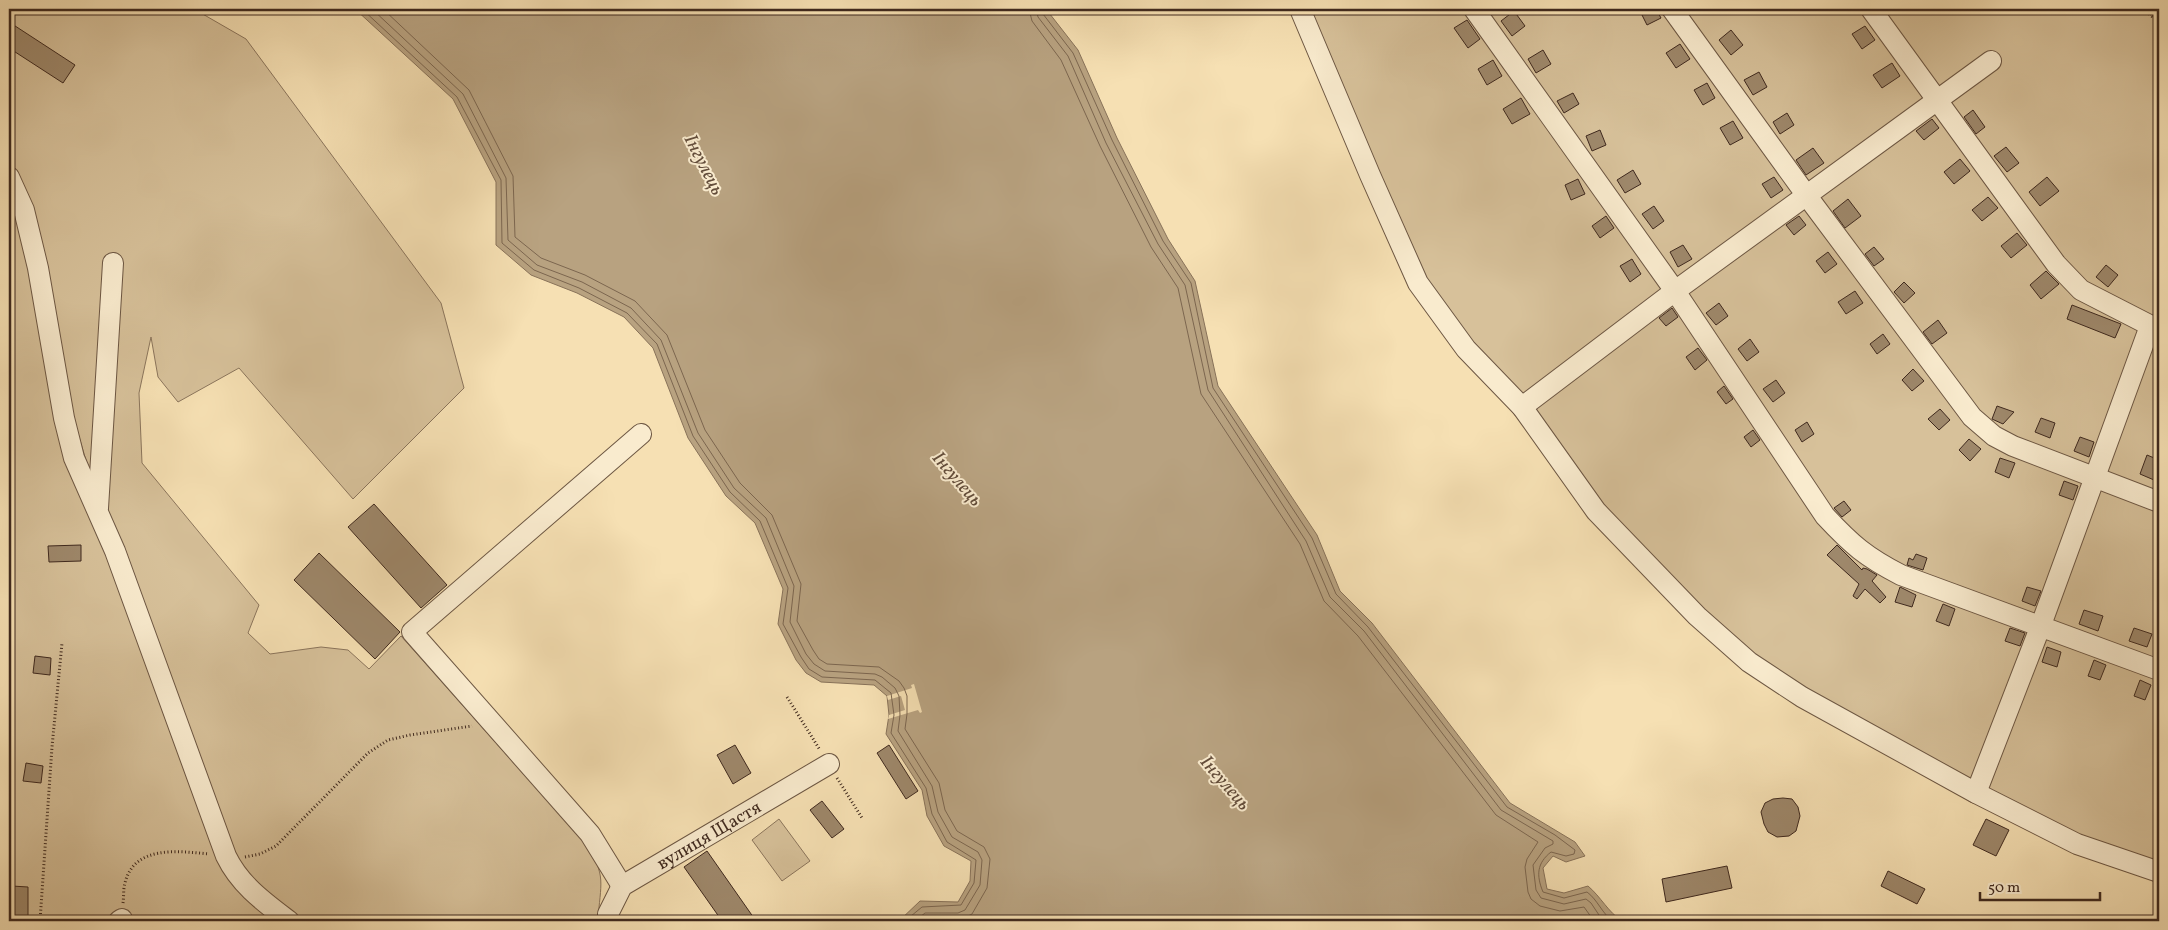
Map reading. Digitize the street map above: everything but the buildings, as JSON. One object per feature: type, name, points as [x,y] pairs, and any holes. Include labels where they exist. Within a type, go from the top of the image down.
[{"type":"street","points":[[1300,9],[1418,283],[1466,348],[1522,407],[1596,511],[1697,616],[1749,662],[1802,697],[1976,792],[2077,844],[2159,872]]},
{"type":"street","points":[[1474,9],[1675,291],[1825,516],[1852,545],[1874,561],[1901,576],[2041,625],[2159,670]]},
{"type":"street","points":[[1672,9],[1807,196],[1972,417],[1994,436],[2007,442],[2094,478],[2159,502]]},
{"type":"street","points":[[1872,9],[2056,264],[2081,290],[2155,328],[2094,478],[2041,625],[1976,792]]},
{"type":"street","points":[[1522,407],[1675,291],[1991,61]]},
{"type":"street","points":[[9,177],[16,208],[38,268],[64,418],[74,458],[115,551],[226,856],[234,872],[252,892],[290,921]]},
{"type":"street","points":[[98,511],[114,263]]},
{"type":"street","points":[[608,921],[608,914],[622,886],[590,834],[412,632],[640,434]]},
{"type":"street","name":"вулиця Щастя","points":[[622,886],[828,764]]},
{"type":"path","points":[[2144,9],[2159,22]]},
{"type":"path","points":[[40,921],[52,747],[62,643]]},
{"type":"path","points":[[121,921],[125,884],[131,870],[146,856],[177,851],[250,857],[276,846],[368,752],[388,740],[410,735],[493,724]]},
{"type":"shaded area","points":[[9,9],[194,9],[246,39],[441,303],[464,388],[353,499],[239,368],[178,402],[158,377],[151,337],[139,393],[142,463],[259,605],[248,633],[270,654],[321,647],[348,650],[369,669],[401,636],[584,842],[597,863],[600,872],[601,888],[598,921],[302,921],[260,890],[242,871],[92,481],[25,239],[107,554],[219,863],[279,921],[9,921]]},
{"type":"shaded area","points":[[1300,9],[2144,9],[2159,23],[2159,872],[2077,844],[1802,697],[1697,616],[1418,283]]},
{"type":"shaded area","points":[[779,819],[810,861],[782,881],[752,840]]},
{"type":"water","name":"Інгулець","points":[[355,9],[1046,9],[1078,50],[1117,138],[1168,239],[1195,281],[1218,386],[1317,535],[1340,591],[1372,623],[1510,803],[1575,842],[1585,856],[1566,862],[1553,856],[1543,868],[1547,889],[1564,893],[1588,886],[1622,921],[899,921],[920,901],[958,902],[970,881],[971,861],[944,846],[927,816],[922,790],[886,734],[889,715],[887,696],[874,685],[821,682],[806,673],[796,660],[778,624],[783,589],[755,523],[726,496],[688,438],[653,348],[624,317],[577,293],[531,275],[496,245],[496,182],[453,99]]},
{"type":"pier","points":[[914,684],[922,712],[920,713],[918,710],[888,719],[889,715],[905,710],[901,696],[888,700],[887,696],[912,688],[911,685]]}]
